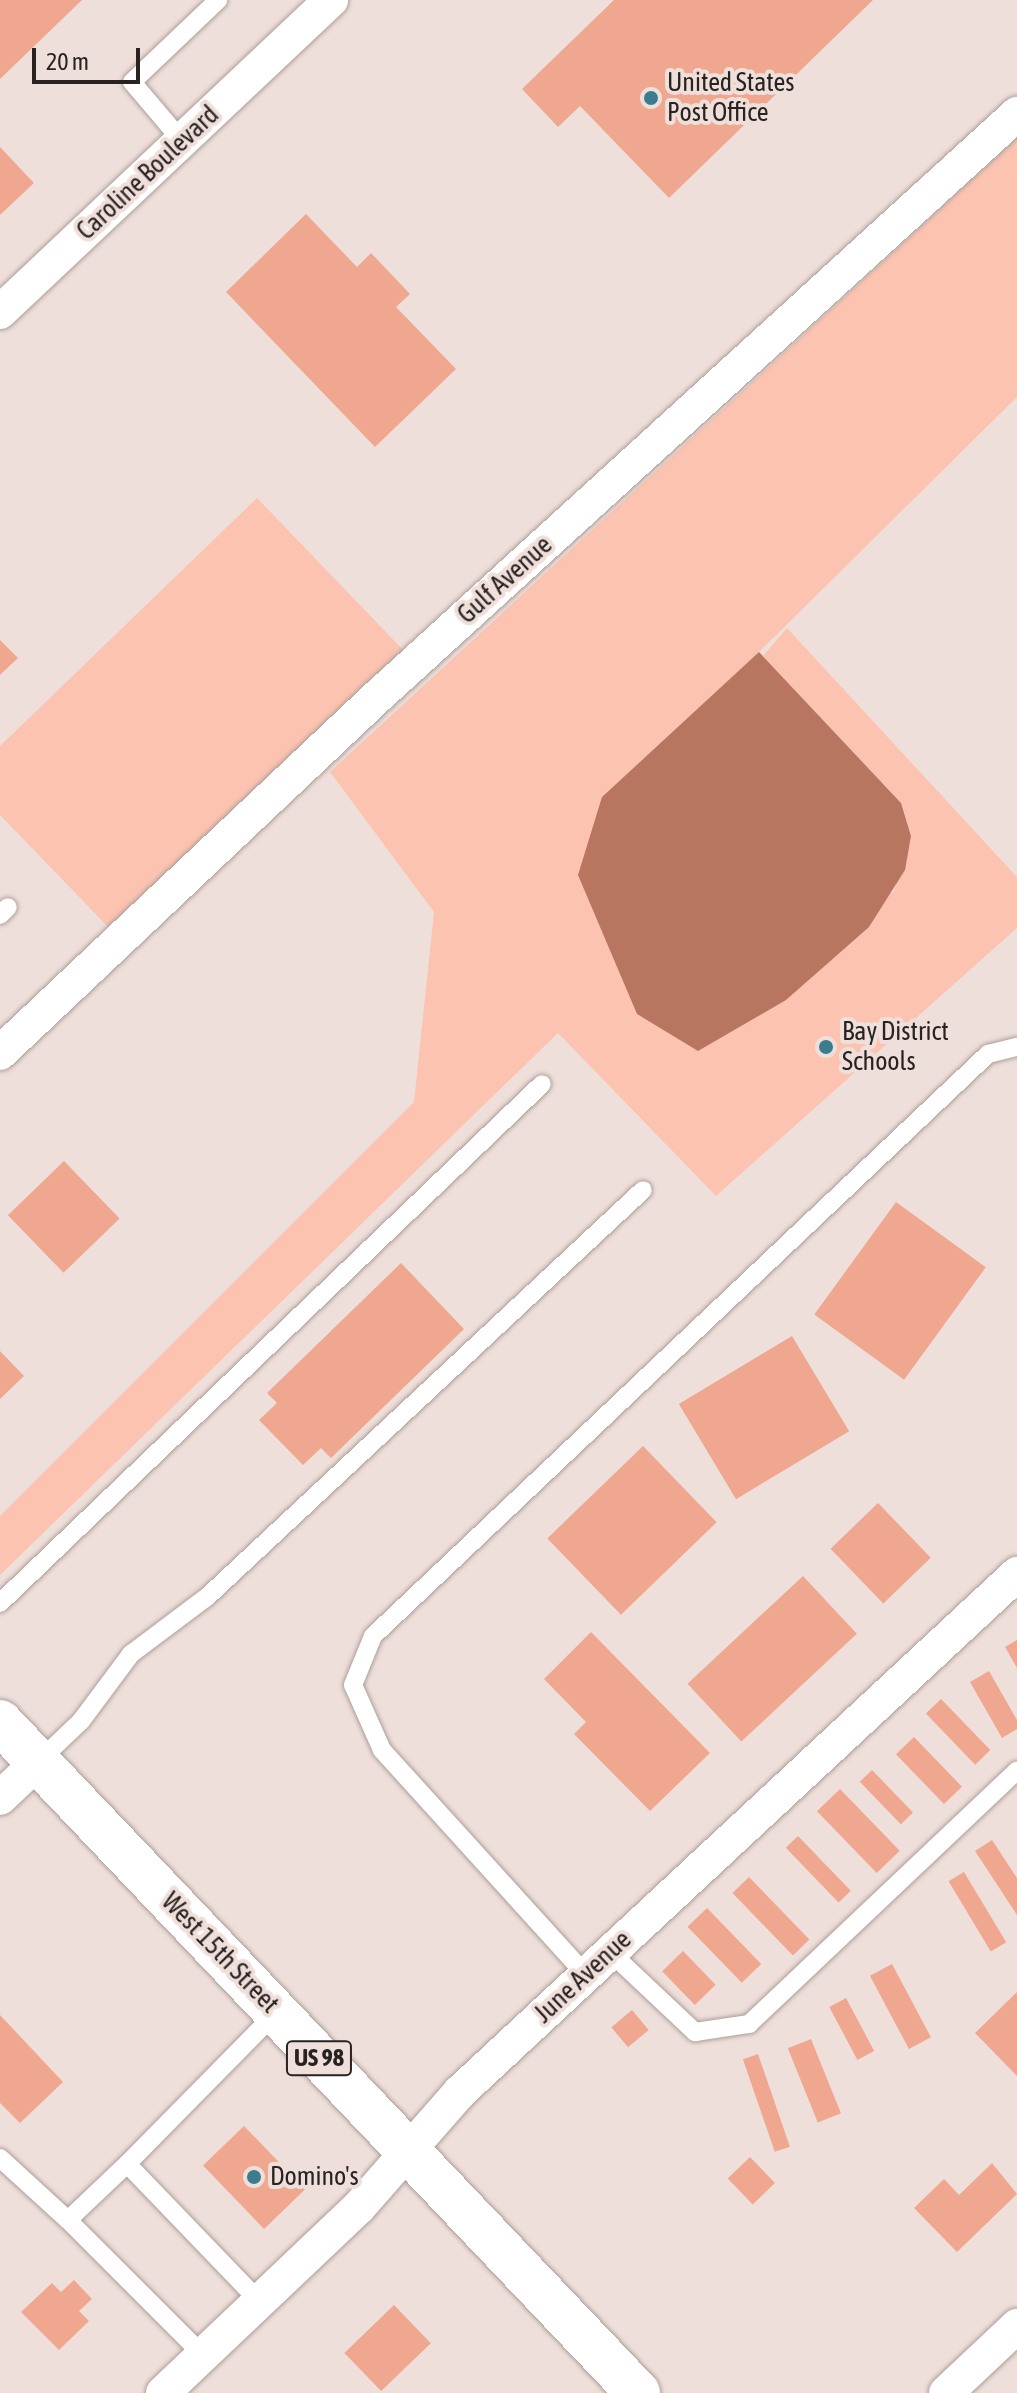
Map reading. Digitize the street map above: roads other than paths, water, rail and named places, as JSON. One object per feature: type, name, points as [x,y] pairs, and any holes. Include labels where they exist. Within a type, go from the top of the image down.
[{"type":"highway","name":"West 15th Street","points":[[0,1722],[638,2393]]},
{"type":"street","name":"Caroline Boulevard","points":[[0,312],[331,0]]},
{"type":"street","name":"Gulf Avenue","points":[[5,1038],[1017,114]]},
{"type":"street","name":"June Avenue","points":[[163,2393],[409,2152],[460,2092],[1017,1574]]},
{"type":"street","points":[[0,1798],[38,1762]]},
{"type":"street","points":[[946,2393],[1017,2326]]},
{"type":"lane","points":[[182,141],[132,82],[218,0]]},
{"type":"lane","points":[[1017,1047],[988,1054],[373,1636],[353,1685],[382,1750],[598,1963],[695,2032],[749,2024],[1017,1771]]},
{"type":"lane","points":[[0,1603],[542,1084]]},
{"type":"lane","points":[[38,1762],[81,1721],[131,1654],[207,1597],[643,1190]]},
{"type":"lane","points":[[68,2220],[276,2013]]},
{"type":"lane","points":[[0,2158],[68,2220],[203,2355]]},
{"type":"lane","points":[[127,2164],[259,2301]]},
{"type":"place","name":"United States Post Office","points":[[651,98]]},
{"type":"place","name":"Bay District Schools","points":[[826,1047]]},
{"type":"place","name":"Domino's","points":[[254,2177]]}]
